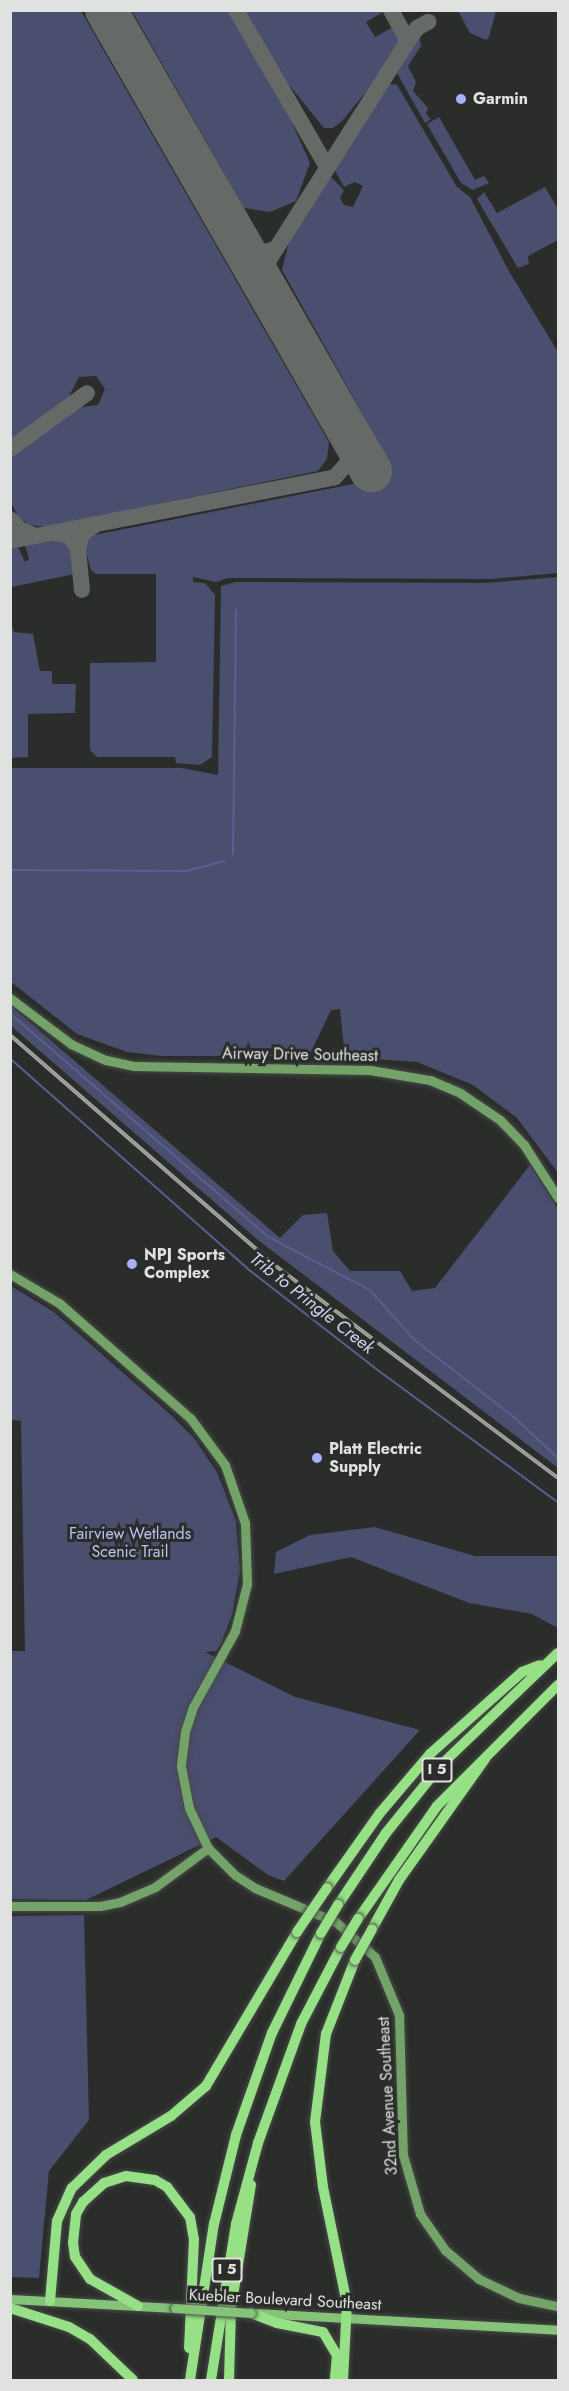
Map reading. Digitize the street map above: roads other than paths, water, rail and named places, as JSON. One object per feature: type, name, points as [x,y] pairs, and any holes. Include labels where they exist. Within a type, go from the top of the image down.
[{"type":"highway","name":"I 5","points":[[190,2380],[214,2224],[236,2134],[272,2033],[321,1934],[338,1905],[414,1797],[489,1715],[558,1653]]},
{"type":"highway","name":"I 5","points":[[50,2301],[57,2221],[72,2188],[106,2155],[171,2116],[206,2086],[297,1932],[380,1813],[430,1754],[522,1672],[545,1663]]},
{"type":"highway","name":"I 5","points":[[211,2380],[227,2270],[253,2162],[291,2049],[341,1947],[415,1833],[489,1751],[558,1685]]},
{"type":"highway","points":[[343,2380],[348,2319],[322,2187],[315,2122],[326,2034],[356,1960],[399,1880],[477,1775],[489,1751]]},
{"type":"highway","points":[[229,2380],[231,2308],[253,2162]]},
{"type":"highway","points":[[138,2306],[90,2279],[75,2257],[73,2243],[76,2214],[83,2202],[104,2183],[126,2176],[155,2180],[167,2187],[190,2217],[194,2239],[188,2342],[192,2368]]},
{"type":"highway","points":[[10,2308],[69,2327],[90,2339],[133,2380]]},
{"type":"highway","points":[[251,2313],[278,2323],[323,2332],[337,2355],[335,2380]]},
{"type":"main road","name":"Airway Drive Southeast","points":[[10,998],[71,1044],[106,1060],[134,1066],[370,1070],[430,1080],[470,1098],[500,1120],[524,1145],[558,1198]]},
{"type":"main road","points":[[10,1274],[59,1303],[191,1419],[218,1453],[236,1490],[247,1535],[245,1595],[231,1642],[188,1720],[181,1755],[187,1802],[208,1848],[155,1887],[120,1902],[100,1906],[10,1906]]},
{"type":"main road","name":"32nd Avenue Southeast","points":[[208,1848],[235,1875],[255,1888],[323,1915],[349,1931],[375,1957],[388,1981],[402,2035],[406,2174],[424,2221],[460,2265],[507,2294],[558,2306]]},
{"type":"main road","name":"Kuebler Boulevard Southeast","points":[[10,2299],[558,2330]]},
{"type":"waterway","points":[[233,855],[236,610]]},
{"type":"waterway","points":[[10,870],[186,871],[225,861]]},
{"type":"waterway","points":[[10,1013],[267,1236],[370,1290],[415,1340],[513,1416],[558,1458]]},
{"type":"waterway","name":"Trib to Pringle Creek","points":[[10,1058],[247,1268],[378,1370],[558,1502]]},
{"type":"railway","points":[[10,1035],[277,1267],[558,1478]]},
{"type":"place","name":"Garmin","points":[[461,99]]},
{"type":"place","name":"NPJ Sports Complex","points":[[132,1264]]},
{"type":"place","name":"Platt Electric Supply","points":[[317,1458]]},
{"type":"park label","name":"Fairview Wetlands Scenic Trail","points":[[130,1543]]}]
